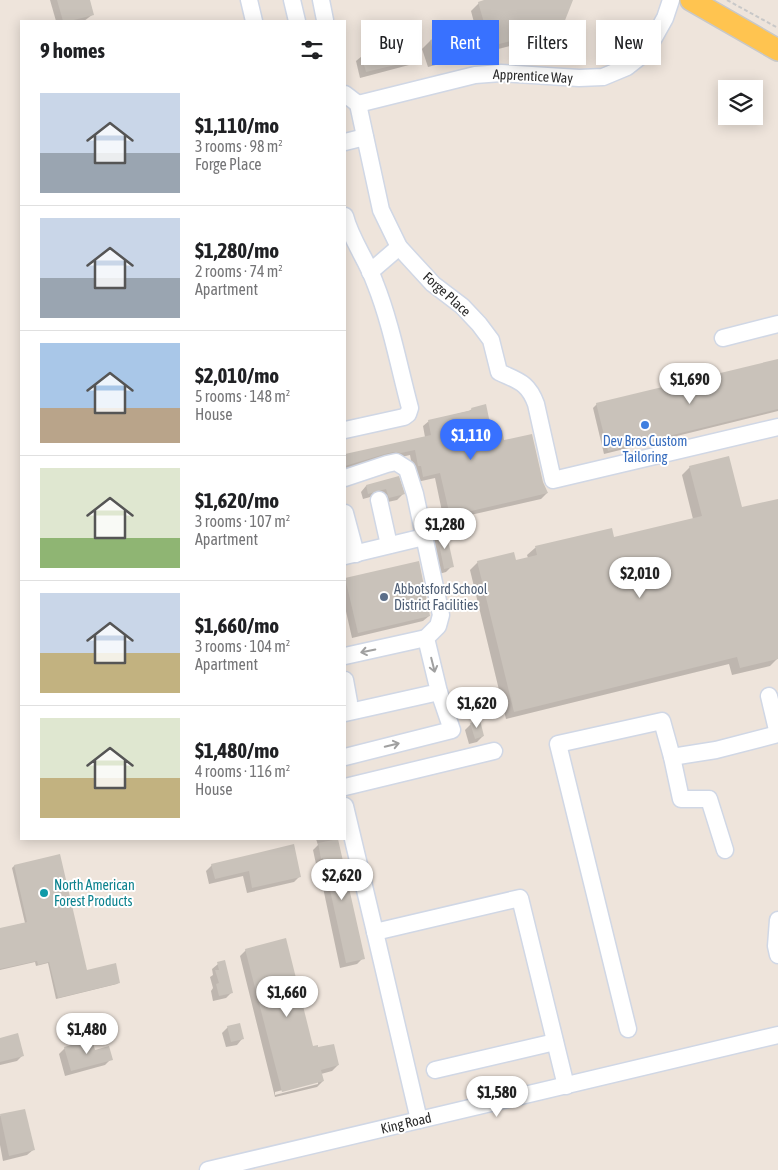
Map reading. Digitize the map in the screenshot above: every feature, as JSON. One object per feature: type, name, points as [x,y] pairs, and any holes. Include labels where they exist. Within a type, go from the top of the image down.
[{"type":"main road","points":[[691,0],[778,50]]},
{"type":"street","points":[[250,0],[254,20]]},
{"type":"street","points":[[292,0],[297,20]]},
{"type":"street","points":[[320,0],[322,20]]},
{"type":"street","name":"Apprentice Way","points":[[358,104],[475,75],[501,73],[579,78],[603,77],[627,67],[646,52],[666,18],[671,0]]},
{"type":"street","points":[[346,95],[358,104]]},
{"type":"street","name":"Forge Place","points":[[358,104],[381,210],[399,247],[432,284],[462,306],[479,324],[491,340],[499,372],[522,383],[532,392],[553,480],[778,427]]},
{"type":"street","points":[[346,142],[365,137]]},
{"type":"street","points":[[346,219],[352,237],[370,272],[382,302],[410,408],[404,417],[346,430]]},
{"type":"street","points":[[370,272],[399,247]]},
{"type":"street","points":[[722,338],[778,324]]},
{"type":"street","points":[[346,478],[396,462],[407,469],[415,494],[441,615],[438,626],[426,638],[346,656]]},
{"type":"street","points":[[379,500],[390,545]]},
{"type":"street","points":[[346,521],[350,555],[424,537]]},
{"type":"street","points":[[346,757],[452,730],[439,692],[426,638]]},
{"type":"street","points":[[346,699],[439,692]]},
{"type":"street","points":[[672,757],[716,750],[778,734],[768,696]]},
{"type":"street","points":[[628,1029],[558,744],[662,721],[681,799],[709,799],[725,850]]},
{"type":"street","points":[[346,787],[494,751]]},
{"type":"street","points":[[346,810],[419,1120]]},
{"type":"street","points":[[375,932],[520,898],[566,1086]]},
{"type":"street","points":[[778,920],[776,946],[778,955]]},
{"type":"street","name":"King Road","points":[[208,1170],[778,1035]]},
{"type":"street","points":[[435,1070],[555,1042]]},
{"type":"path","points":[[727,0],[778,28]]},
{"type":"building","points":[[57,0],[90,0],[94,15],[74,20],[63,20]]},
{"type":"building","points":[[484,0],[573,0],[565,20],[509,20],[509,41],[499,44],[499,20],[483,20],[478,2]]},
{"type":"building","points":[[364,65],[395,65],[366,72]]},
{"type":"building","points":[[778,359],[778,409],[608,451],[596,403]]},
{"type":"building","points":[[486,404],[492,433],[502,430],[504,440],[532,434],[543,482],[548,493],[450,516],[440,473],[423,477],[421,466],[418,466],[415,450],[385,454],[346,466],[346,454],[431,435],[428,420],[472,410],[471,408]]},
{"type":"building","points":[[729,456],[742,507],[778,499],[778,659],[740,668],[737,657],[514,712],[477,561],[514,552],[516,560],[537,555],[535,546],[612,528],[614,537],[702,516],[689,466]]},
{"type":"building","points":[[399,476],[405,494],[389,498],[386,489],[368,494],[366,485]]},
{"type":"building","points":[[446,531],[454,567],[444,569],[437,533]]},
{"type":"building","points":[[419,561],[430,616],[358,633],[346,578]]},
{"type":"building","points":[[480,720],[484,736],[475,739],[470,723]]},
{"type":"building","points":[[338,840],[365,959],[346,963],[318,843]]},
{"type":"building","points":[[294,844],[301,877],[252,888],[249,871],[215,879],[211,864]]},
{"type":"building","name":"North American Forest Products","points":[[60,854],[87,970],[116,963],[120,983],[58,998],[49,962],[38,965],[37,961],[0,969],[0,928],[27,922],[14,865]]},
{"type":"building","points":[[286,938],[313,1046],[334,1044],[339,1065],[321,1070],[324,1081],[282,1092],[245,949]]},
{"type":"building","points":[[225,960],[233,993],[219,996],[216,984],[219,983],[215,970],[219,970],[217,962]]},
{"type":"building","points":[[240,1023],[244,1039],[231,1042],[227,1026]]},
{"type":"building","points":[[18,1033],[24,1056],[0,1062],[0,1038]]},
{"type":"building","points":[[92,1039],[95,1050],[109,1046],[113,1060],[71,1071],[64,1047]]},
{"type":"building","points":[[25,1109],[35,1150],[9,1156],[0,1114]]},
{"type":"place","name":"Dev Bros Custom Tailoring","points":[[645,425]]},
{"type":"place","name":"Abbotsford School District Facilities","points":[[384,597]]},
{"type":"place","name":"North American Forest Products","points":[[44,893]]}]
